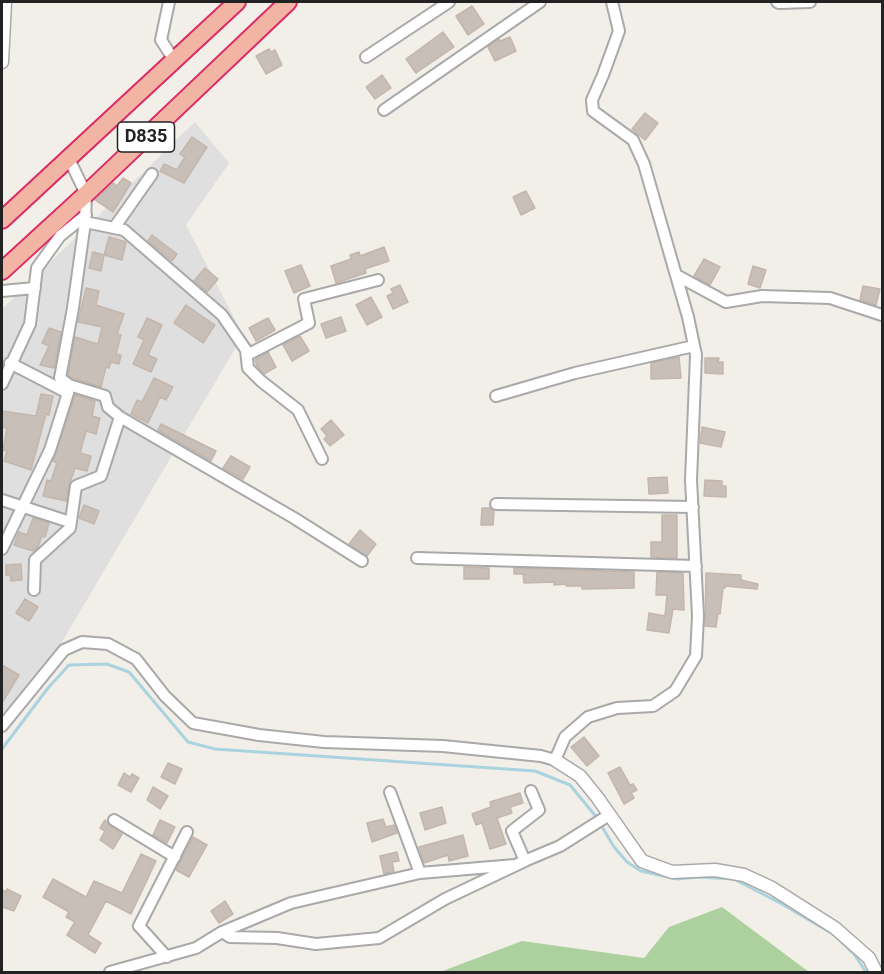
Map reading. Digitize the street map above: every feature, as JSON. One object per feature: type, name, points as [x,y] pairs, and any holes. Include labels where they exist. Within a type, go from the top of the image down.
[{"type":"highway","name":"D835","points":[[3,214],[69,159],[237,2]]},
{"type":"highway","name":"D835","points":[[2,271],[288,2]]},
{"type":"street","points":[[2,62],[5,2]]},
{"type":"street","points":[[170,2],[161,40],[174,60]]},
{"type":"street","points":[[366,57],[449,2]]},
{"type":"street","points":[[384,110],[540,2]]},
{"type":"street","points":[[555,760],[565,737],[588,717],[617,708],[653,706],[675,691],[696,656],[698,616],[691,480],[696,355],[644,164],[633,140],[593,111],[592,100],[619,31],[612,2]]},
{"type":"street","points":[[777,2],[810,2]]},
{"type":"street","points":[[68,389],[60,378],[86,219],[86,194],[69,159]]},
{"type":"street","points":[[114,228],[152,174]]},
{"type":"street","points":[[86,219],[124,230],[222,315],[246,350],[248,368],[298,410],[322,459]]},
{"type":"street","points":[[2,384],[30,324],[37,268],[60,236],[86,219]]},
{"type":"street","points":[[676,275],[726,302],[762,296],[830,298],[882,315]]},
{"type":"street","points":[[247,355],[309,323],[304,299],[378,280]]},
{"type":"street","points":[[2,291],[35,288]]},
{"type":"street","points":[[496,396],[574,373],[694,346]]},
{"type":"street","points":[[10,363],[68,389],[105,396],[108,407],[120,417],[294,518],[362,561]]},
{"type":"street","points":[[2,549],[50,450],[68,389]]},
{"type":"street","points":[[34,590],[35,560],[70,528],[76,486],[101,476],[120,417]]},
{"type":"street","points":[[2,500],[70,522]]},
{"type":"street","points":[[496,504],[693,507]]},
{"type":"street","points":[[417,558],[696,566]]},
{"type":"street","points":[[2,724],[64,650],[82,642],[108,644],[136,659],[165,696],[193,723],[259,735],[324,742],[488,750],[541,756],[555,760],[580,776],[642,861],[672,872],[715,870],[744,875],[772,888],[836,928],[869,958],[876,972]]},
{"type":"street","points":[[525,861],[512,831],[539,810],[531,790]]},
{"type":"street","points":[[390,792],[420,873]]},
{"type":"street","points":[[110,972],[196,948],[222,932],[291,903],[420,873],[515,865],[560,846],[609,814]]},
{"type":"street","points":[[114,820],[175,857]]},
{"type":"street","points":[[166,957],[139,926],[187,832]]},
{"type":"street","points":[[222,932],[230,937],[277,938],[316,944],[379,938],[445,899],[525,861]]},
{"type":"shaded area","points":[[195,122],[229,163],[186,225],[243,335],[52,659],[2,719],[2,309]]},
{"type":"green space","points":[[722,907],[809,972],[440,972],[522,941],[644,958],[669,927]]},
{"type":"building","points":[[472,6],[484,24],[468,35],[456,16]]},
{"type":"building","points":[[443,32],[454,47],[416,73],[406,59]]},
{"type":"building","points":[[510,37],[516,51],[495,61],[488,47],[499,39],[500,41]]},
{"type":"building","points":[[269,49],[271,52],[275,50],[282,65],[266,74],[256,56]]},
{"type":"building","points":[[382,75],[391,88],[375,99],[366,87]]},
{"type":"building","points":[[645,113],[658,123],[645,140],[632,129]]},
{"type":"building","points":[[192,137],[207,147],[184,183],[160,171],[164,164],[177,170],[185,157],[180,154]]},
{"type":"building","points":[[123,178],[131,183],[113,212],[95,200],[113,183],[117,186]]},
{"type":"building","points":[[526,191],[535,208],[521,215],[513,197]]},
{"type":"building","points":[[152,235],[177,254],[172,261],[148,241]]},
{"type":"building","points":[[109,237],[126,242],[122,260],[104,255]]},
{"type":"building","points":[[384,247],[389,261],[365,269],[366,273],[336,283],[331,266],[351,259],[350,255],[359,252],[360,256]]},
{"type":"building","points":[[93,252],[104,255],[101,271],[89,268]]},
{"type":"building","points":[[704,259],[720,267],[710,285],[694,276]]},
{"type":"building","points":[[301,265],[310,286],[294,293],[285,271]]},
{"type":"building","points":[[753,266],[766,270],[760,288],[748,284]]},
{"type":"building","points":[[205,268],[218,279],[207,292],[194,281]]},
{"type":"building","points":[[400,285],[408,302],[393,309],[387,296],[393,293],[391,289]]},
{"type":"building","points":[[863,286],[880,289],[876,305],[860,300]]},
{"type":"building","points":[[86,288],[99,291],[96,305],[124,314],[117,334],[121,335],[116,354],[121,355],[119,364],[111,362],[109,368],[106,367],[101,387],[68,375],[75,337],[98,344],[102,327],[78,322]]},
{"type":"building","points":[[371,297],[382,317],[367,325],[356,305]]},
{"type":"building","points":[[186,305],[215,325],[203,343],[174,323]]},
{"type":"building","points":[[341,317],[346,331],[326,338],[321,324]]},
{"type":"building","points":[[147,318],[162,325],[148,355],[157,359],[151,372],[133,364],[144,340],[138,337]]},
{"type":"building","points":[[268,318],[275,330],[256,341],[249,328]]},
{"type":"building","points":[[49,328],[61,332],[54,368],[40,365],[49,346],[42,343]]},
{"type":"building","points":[[300,336],[309,351],[292,361],[283,345]]},
{"type":"building","points":[[268,352],[276,367],[264,374],[255,360]]},
{"type":"building","points":[[679,357],[681,378],[651,379],[651,363]]},
{"type":"building","points":[[705,358],[719,358],[718,362],[723,362],[723,374],[705,373]]},
{"type":"building","points":[[154,378],[173,387],[166,400],[160,397],[148,423],[131,414],[137,400],[142,402]]},
{"type":"building","points":[[41,394],[53,396],[31,470],[4,461],[7,451],[3,450],[7,428],[2,427],[2,411],[36,416]]},
{"type":"building","points":[[75,395],[95,401],[92,416],[100,418],[96,434],[86,431],[80,453],[91,456],[87,471],[75,468],[66,501],[43,496],[47,480],[51,481],[57,463],[53,461]]},
{"type":"building","points":[[331,420],[344,435],[330,446],[324,439],[327,436],[321,429]]},
{"type":"building","points":[[161,424],[216,451],[211,461],[158,430]]},
{"type":"building","points":[[702,427],[725,432],[721,447],[700,443]]},
{"type":"building","points":[[231,456],[250,467],[243,479],[223,468]]},
{"type":"building","points":[[667,477],[668,493],[649,494],[648,478]]},
{"type":"building","points":[[705,480],[722,481],[722,486],[726,486],[726,497],[704,496]]},
{"type":"building","points":[[84,505],[99,511],[94,524],[79,518]]},
{"type":"building","points":[[482,508],[490,508],[494,511],[493,525],[481,525]]},
{"type":"building","points":[[662,515],[677,515],[677,558],[651,557],[651,542],[662,542]]},
{"type":"building","points":[[33,518],[49,523],[45,537],[42,536],[38,547],[33,551],[14,545],[19,532],[27,535]]},
{"type":"building","points":[[360,530],[376,544],[367,556],[349,544]]},
{"type":"building","points":[[21,564],[22,580],[11,581],[10,575],[6,575],[6,565]]},
{"type":"building","points":[[464,567],[489,568],[489,579],[464,579]]},
{"type":"building","points":[[514,568],[634,572],[634,588],[582,589],[582,586],[554,585],[554,582],[524,583],[523,574],[514,574]]},
{"type":"building","points":[[657,572],[683,573],[684,610],[673,609],[669,633],[647,630],[649,613],[665,616],[667,595],[656,595]]},
{"type":"building","points":[[706,573],[741,575],[741,580],[758,584],[757,589],[725,586],[723,588],[716,627],[705,626]]},
{"type":"building","points":[[25,599],[38,607],[29,621],[16,613]]},
{"type":"building","points":[[2,665],[19,675],[2,703]]},
{"type":"building","points":[[584,737],[599,756],[587,766],[571,747]]},
{"type":"building","points":[[168,763],[182,769],[175,784],[161,777]]},
{"type":"building","points":[[620,767],[630,785],[633,784],[637,790],[631,793],[634,798],[624,804],[608,773]]},
{"type":"building","points":[[124,773],[130,777],[132,774],[139,778],[131,792],[118,785]]},
{"type":"building","points":[[153,787],[168,796],[160,809],[147,800]]},
{"type":"building","points":[[520,793],[523,803],[510,807],[512,813],[497,818],[506,844],[490,849],[482,823],[476,825],[472,814],[491,807],[490,802]]},
{"type":"building","points":[[442,807],[446,823],[425,830],[420,813]]},
{"type":"building","points":[[383,819],[386,827],[394,825],[397,833],[372,842],[367,823]]},
{"type":"building","points":[[105,820],[122,834],[113,849],[100,840],[105,831],[100,828]]},
{"type":"building","points":[[160,820],[175,827],[167,843],[153,835]]},
{"type":"building","points":[[463,835],[468,856],[449,861],[448,855],[424,863],[419,847]]},
{"type":"building","points":[[193,837],[207,845],[189,877],[176,870]]},
{"type":"building","points":[[397,852],[399,861],[392,862],[394,871],[384,874],[380,856]]},
{"type":"building","points":[[141,854],[156,861],[131,914],[106,901],[88,935],[101,943],[95,953],[67,935],[75,922],[66,917],[69,912],[43,897],[53,879],[86,897],[94,881],[122,893]]},
{"type":"building","points":[[7,889],[21,896],[14,911],[2,907],[2,890],[6,892]]},
{"type":"building","points":[[225,901],[233,914],[219,923],[211,911]]},
{"type":"waterway","points":[[2,749],[48,688],[69,665],[107,664],[129,672],[188,742],[215,749],[535,771],[570,785],[598,819]]},
{"type":"waterway","points":[[601,825],[614,847],[627,862],[641,871],[677,879],[698,877],[734,879],[833,934],[854,954],[866,972]]}]
